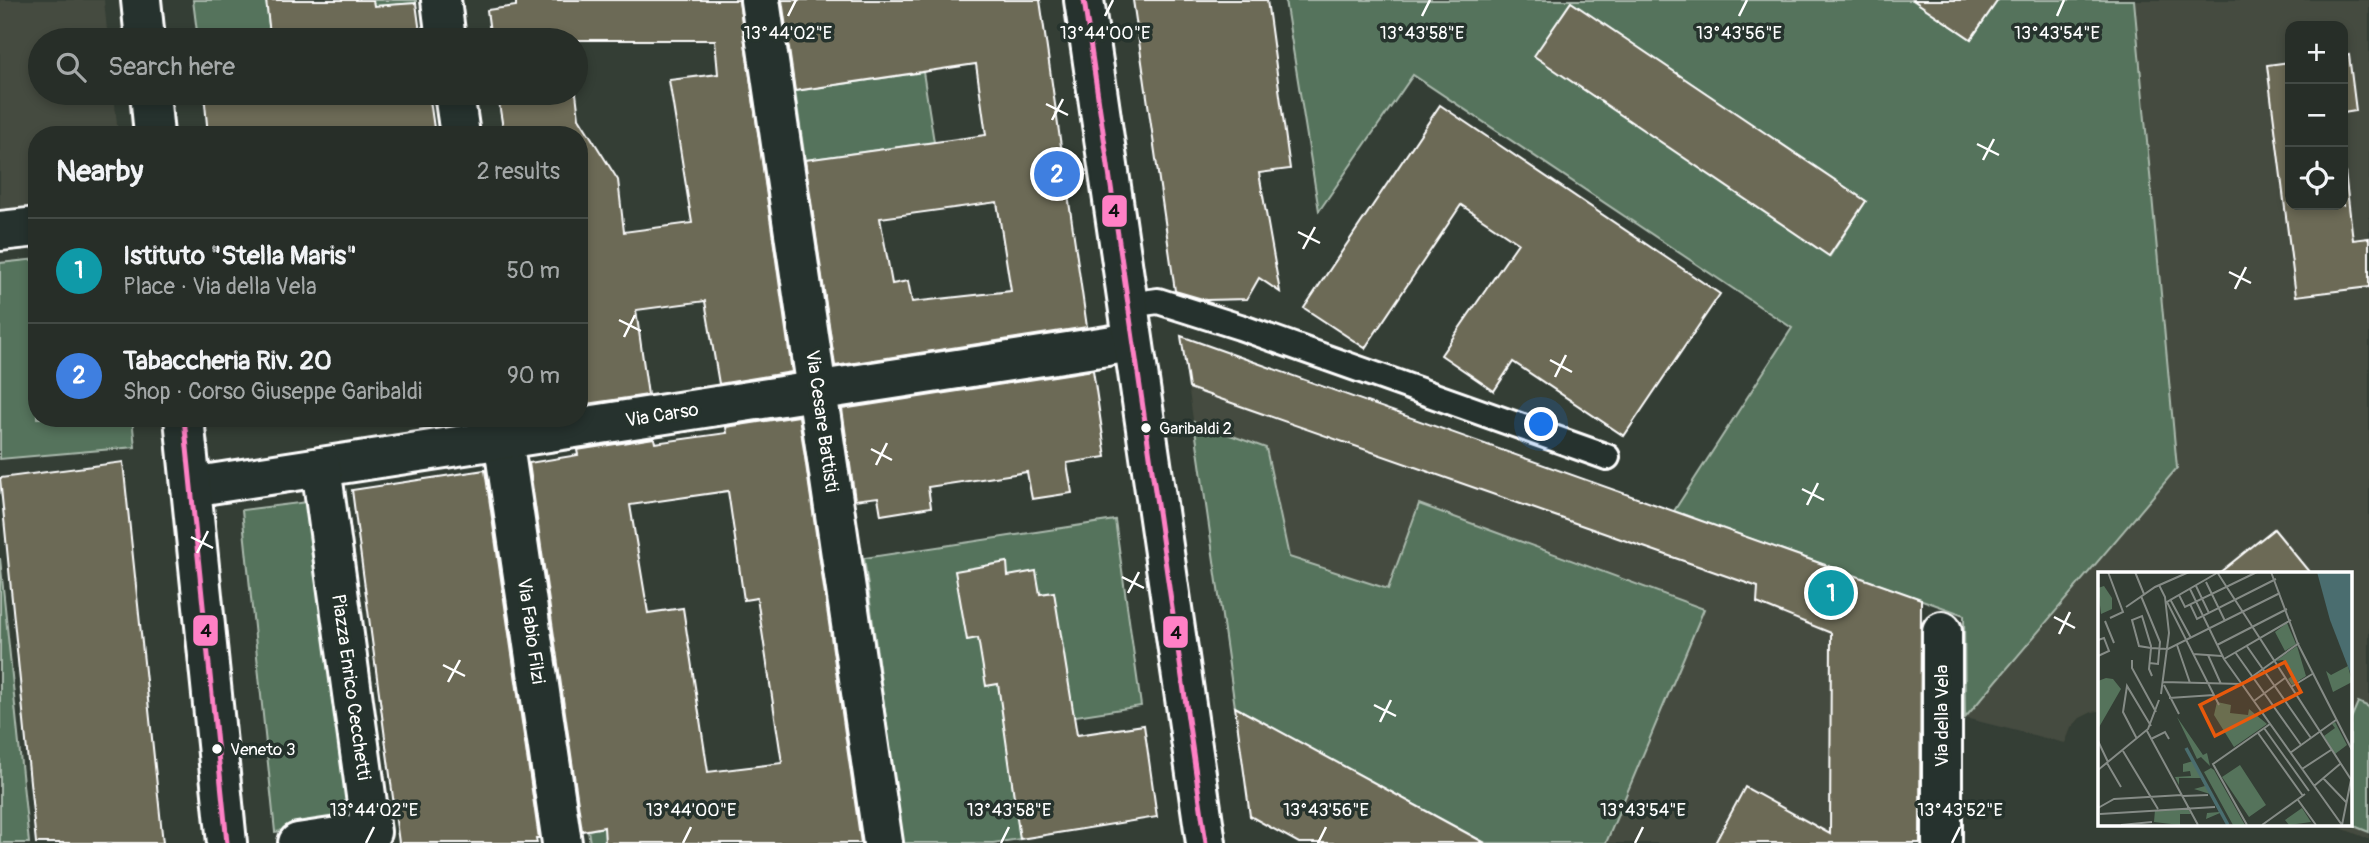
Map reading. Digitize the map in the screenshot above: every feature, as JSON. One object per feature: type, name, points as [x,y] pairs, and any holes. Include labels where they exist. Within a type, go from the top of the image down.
[{"type":"street","points":[[141,0],[144,28]]},
{"type":"street","points":[[440,0],[444,28]]},
{"type":"street","name":"Via Cesare Battisti","points":[[760,0],[883,843]]},
{"type":"street","points":[[1084,0],[1207,842]]},
{"type":"street","points":[[151,105],[154,126]]},
{"type":"street","points":[[456,105],[459,126]]},
{"type":"street","points":[[0,231],[28,228]]},
{"type":"street","name":"Via Carso","points":[[588,419],[818,391],[1133,342]]},
{"type":"street","points":[[185,427],[227,843]]},
{"type":"street","name":"Via Carso","points":[[191,487],[321,467],[501,429]]},
{"type":"street","name":"Via Fabio Filzi","points":[[501,429],[562,843]]},
{"type":"street","name":"Piazza Enrico Cecchetti","points":[[298,843],[371,832],[321,467]]},
{"type":"street","name":"Via della Vela","points":[[1942,631],[1942,843]]},
{"type":"lane","points":[[1128,305],[1158,301],[1240,327],[1607,457]]},
{"type":"shaded area","points":[[0,0],[104,0],[107,28],[28,28],[28,105],[115,105],[117,126],[28,126],[28,212],[0,214]]},
{"type":"shaded area","points":[[2134,0],[2369,0],[2369,839],[2336,826],[2352,826],[2352,572],[2098,572],[2098,711],[2080,718],[2071,728],[2065,743],[1965,718],[2177,468]]},
{"type":"shaded area","points":[[1181,336],[1921,599],[1921,843],[1299,843],[1250,816]]},
{"type":"green space","points":[[193,0],[266,0],[269,28],[196,28]]},
{"type":"green space","points":[[364,0],[416,0],[416,3],[365,7]]},
{"type":"green space","points":[[1285,0],[1913,0],[1971,39],[1998,0],[2134,0],[2177,468],[1965,718],[1964,615],[1674,511],[1792,328],[1413,75],[1319,211]],"holes":[[[1571,2],[1866,201],[1830,256],[1535,56]]]},
{"type":"green space","points":[[923,72],[934,142],[805,160],[795,91]]},
{"type":"green space","points":[[28,260],[28,427],[133,427],[135,447],[0,459],[0,263]]},
{"type":"green space","points":[[1194,422],[1266,448],[1289,557],[1388,589],[1419,504],[1704,609],[1606,843],[1485,843],[1235,707]]},
{"type":"green space","points":[[315,501],[356,822],[275,832],[242,510]]},
{"type":"green space","points":[[1115,520],[1141,706],[1005,727],[1020,839],[993,843],[903,843],[864,558]]},
{"type":"green space","points":[[0,558],[29,843],[0,843]]},
{"type":"green space","points":[[2358,702],[2369,707],[2369,832],[2352,825],[2352,716]]},
{"type":"green space","points":[[634,822],[637,843],[590,843],[588,830]]},
{"type":"building","points":[[266,0],[373,0],[374,6],[416,3],[419,28],[338,27],[269,28]]},
{"type":"building","points":[[516,0],[739,0],[792,372],[719,384],[705,301],[636,310],[648,395],[588,404],[588,132],[618,180],[624,232],[692,223],[669,80],[718,74],[715,40],[588,40],[588,28],[489,28],[487,10],[516,6]]},
{"type":"building","points":[[782,0],[1040,0],[1087,327],[835,366],[805,160],[986,135],[976,64],[795,91]],"holes":[[[997,202],[1011,291],[912,302],[908,281],[892,284],[880,218]]]},
{"type":"building","points":[[1133,0],[1267,0],[1290,169],[1259,173],[1280,292],[1259,278],[1247,299],[1206,300],[1175,291]]},
{"type":"building","points":[[1913,0],[1998,0],[1971,39]]},
{"type":"building","points":[[1571,2],[1866,201],[1829,256],[1534,56]]},
{"type":"building","points":[[2348,55],[2356,111],[2348,112],[2348,84]]},
{"type":"building","points":[[2285,63],[2285,208],[2267,65]]},
{"type":"building","points":[[205,105],[431,105],[434,126],[207,126]]},
{"type":"building","points":[[499,105],[577,105],[579,118],[584,126],[503,126]]},
{"type":"building","points":[[1440,105],[1720,294],[1624,436],[1513,362],[1494,391],[1441,355],[1518,243],[1461,205],[1365,348],[1304,308]]},
{"type":"building","points":[[2348,198],[2353,240],[2369,238],[2369,287],[2296,296],[2285,210],[2348,210]]},
{"type":"building","points":[[1181,336],[1921,599],[1920,843],[1715,843],[1745,787],[1830,834],[1831,633],[1757,603],[1758,587],[1189,388]]},
{"type":"building","points":[[1093,370],[1106,457],[1067,463],[1072,493],[1032,499],[1027,472],[928,487],[931,507],[881,515],[878,497],[855,500],[842,409]]},
{"type":"building","points":[[799,416],[861,843],[605,843],[604,827],[582,831],[529,463],[578,455],[577,450],[654,438],[655,443],[727,433],[726,427]],"holes":[[[728,491],[744,600],[757,598],[782,763],[708,772],[683,608],[648,613],[630,505]]]},
{"type":"building","points":[[123,462],[163,843],[36,843],[0,478]]},
{"type":"building","points":[[485,470],[539,838],[536,838],[537,843],[399,843],[352,490]]},
{"type":"building","points":[[2274,529],[2309,572],[2220,572]]},
{"type":"building","points":[[1007,562],[1008,576],[1036,571],[1040,594],[1054,592],[1077,735],[1144,725],[1157,817],[1020,839],[998,684],[986,686],[978,638],[967,640],[955,571]]},
{"type":"building","points":[[1235,707],[1485,843],[1299,843],[1250,816]]},
{"type":"transit line","name":"4","points":[[1084,0],[1206,843]]},
{"type":"transit line","name":"4","points":[[185,427],[227,843]]},
{"type":"place","name":"Tabaccheria Riv. 20","points":[[1057,174]]},
{"type":"place","name":"Garibaldi 2","points":[[1146,428]]},
{"type":"place","name":"Istituto \"Stella Maris\"","points":[[1831,593]]},
{"type":"place","name":"Veneto 3","points":[[217,749]]}]
